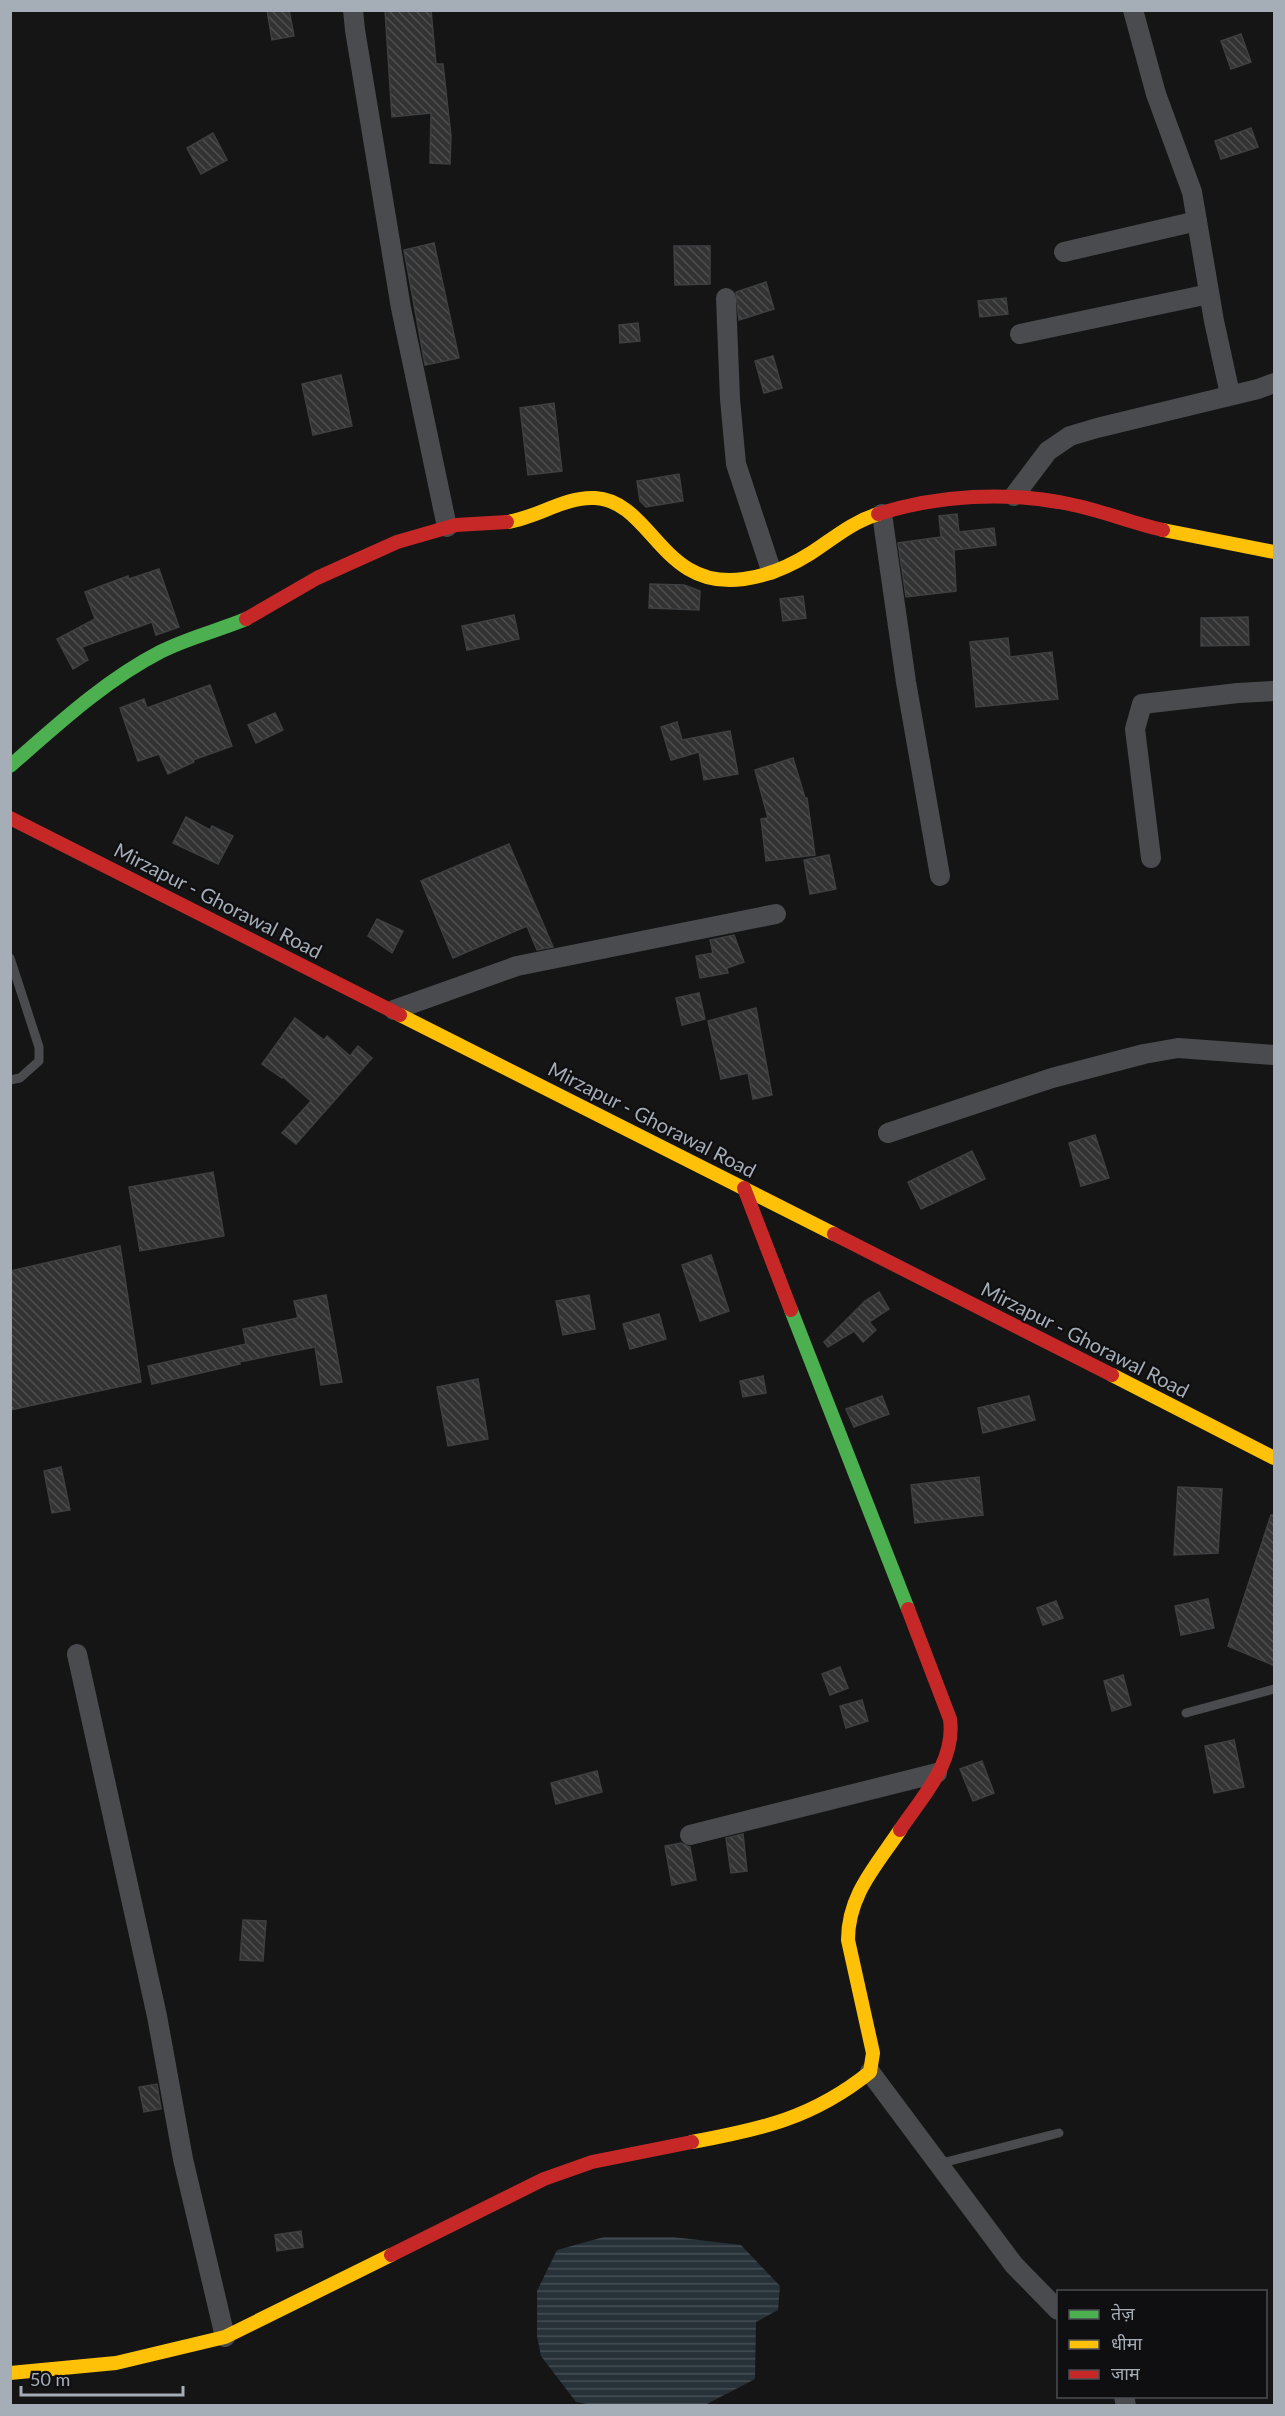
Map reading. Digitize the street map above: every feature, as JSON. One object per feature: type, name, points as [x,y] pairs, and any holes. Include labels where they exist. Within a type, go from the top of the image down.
[{"type":"street","points":[[353,10],[401,308],[447,527]]},
{"type":"street","points":[[1133,10],[1156,94],[1192,192],[1209,294],[1230,394]]},
{"type":"street","points":[[1064,252],[1197,221]]},
{"type":"street","points":[[1020,334],[1209,294]]},
{"type":"street","points":[[726,298],[730,399],[736,464],[771,570]]},
{"type":"street","points":[[1014,496],[1048,452],[1070,436],[1275,383]]},
{"type":"street","points":[[10,766],[97,692],[161,651],[252,616],[315,579],[368,554],[447,527],[477,522],[523,520],[572,502],[597,498],[619,505],[634,517],[663,552],[679,566],[695,575],[718,580],[738,580],[760,576],[805,556],[852,524],[873,515],[913,504],[1014,496],[1069,503],[1159,529],[1275,552]]},
{"type":"street","points":[[882,514],[906,682],[940,876]]},
{"type":"street","points":[[1151,858],[1135,729],[1142,704],[1275,691]]},
{"type":"street","name":"Mirzapur - Ghorawal Road","points":[[12,822],[394,1010],[1275,1458]]},
{"type":"street","points":[[394,1010],[517,966],[776,914]]},
{"type":"street","points":[[888,1133],[1052,1078],[1144,1054],[1178,1048],[1275,1055]]},
{"type":"street","points":[[10,2373],[116,2363],[225,2337],[544,2179],[592,2162],[769,2126],[797,2116],[844,2092],[870,2072],[873,2053],[848,1940],[848,1922],[855,1898],[938,1773],[950,1751],[953,1737],[950,1719],[744,1188]]},
{"type":"street","points":[[76,1654],[157,2016],[183,2159],[225,2337]]},
{"type":"street","points":[[690,1835],[938,1773]]},
{"type":"street","points":[[870,2072],[1014,2265],[1057,2308]]},
{"type":"lane","points":[[10,958],[39,1047],[39,1062],[20,1078],[10,1080]]},
{"type":"lane","points":[[1186,1713],[1275,1689]]},
{"type":"lane","points":[[938,2164],[1059,2133]]},
{"type":"shaded area","points":[[604,2237],[673,2237],[741,2245],[780,2286],[778,2310],[756,2322],[755,2379],[705,2405],[598,2406],[576,2402],[541,2356],[537,2336],[537,2291],[557,2250]]},
{"type":"building","points":[[267,10],[289,10],[294,36],[272,40]]},
{"type":"building","points":[[385,10],[431,10],[436,64],[443,64],[451,136],[450,164],[430,163],[431,113],[392,117]]},
{"type":"building","points":[[1241,34],[1251,62],[1231,69],[1221,41]]},
{"type":"building","points":[[1251,128],[1258,147],[1221,159],[1215,141]]},
{"type":"building","points":[[213,133],[227,160],[201,174],[187,148]]},
{"type":"building","points":[[434,243],[459,358],[425,365],[404,250]]},
{"type":"building","points":[[674,246],[710,246],[710,284],[675,285]]},
{"type":"building","points":[[766,282],[774,309],[739,320],[736,292]]},
{"type":"building","points":[[1006,298],[1008,314],[980,317],[978,301]]},
{"type":"building","points":[[638,323],[640,341],[620,343],[619,325]]},
{"type":"building","points":[[773,356],[782,388],[764,393],[755,361]]},
{"type":"building","points":[[341,375],[352,426],[313,435],[302,384]]},
{"type":"building","points":[[554,403],[562,471],[528,475],[520,408]]},
{"type":"building","points":[[679,474],[683,501],[646,507],[640,501],[637,481]]},
{"type":"building","points":[[957,514],[959,532],[994,528],[996,545],[954,550],[956,591],[906,597],[898,543],[941,537],[939,516]]},
{"type":"building","points":[[159,569],[179,627],[156,635],[152,622],[82,647],[88,660],[73,669],[57,639],[95,619],[85,592],[128,576],[129,579]]},
{"type":"building","points":[[650,584],[684,585],[700,591],[699,610],[649,608]]},
{"type":"building","points":[[803,596],[806,618],[783,621],[780,599]]},
{"type":"building","points":[[514,615],[519,639],[467,650],[462,626]]},
{"type":"building","points":[[1248,617],[1249,645],[1201,646],[1201,618]]},
{"type":"building","points":[[1008,638],[1010,657],[1052,652],[1058,699],[976,707],[970,642]]},
{"type":"building","points":[[210,685],[232,746],[193,760],[194,762],[168,774],[159,754],[138,761],[120,708],[144,699],[147,708]]},
{"type":"building","points":[[275,713],[283,730],[256,743],[248,725]]},
{"type":"building","points":[[677,722],[682,740],[730,731],[738,774],[704,780],[699,752],[671,760],[661,727]]},
{"type":"building","points":[[793,758],[805,798],[807,798],[815,855],[766,861],[761,819],[768,818],[755,770]]},
{"type":"building","points":[[186,817],[210,830],[212,826],[233,836],[218,864],[173,843]]},
{"type":"building","points":[[509,844],[553,947],[537,950],[527,926],[453,958],[421,881]]},
{"type":"building","points":[[829,855],[836,889],[810,894],[804,860]]},
{"type":"building","points":[[377,919],[403,931],[392,953],[368,936]]},
{"type":"building","points":[[734,935],[744,962],[727,968],[728,973],[700,978],[696,956],[713,953],[710,940]]},
{"type":"building","points":[[699,993],[705,1019],[682,1025],[676,998]]},
{"type":"building","points":[[756,1008],[772,1095],[753,1099],[748,1073],[721,1079],[708,1021]]},
{"type":"building","points":[[295,1018],[324,1040],[327,1036],[350,1056],[358,1046],[372,1058],[296,1144],[282,1133],[311,1101],[283,1077],[262,1064]]},
{"type":"building","points":[[1095,1135],[1109,1178],[1081,1186],[1069,1143]]},
{"type":"building","points":[[972,1151],[985,1179],[921,1209],[908,1182]]},
{"type":"building","points":[[213,1172],[224,1236],[140,1251],[129,1187]]},
{"type":"building","points":[[120,1246],[141,1382],[10,1410],[10,1271]]},
{"type":"building","points":[[711,1255],[729,1311],[700,1321],[682,1265]]},
{"type":"building","points":[[879,1292],[889,1309],[869,1322],[876,1330],[863,1342],[854,1331],[828,1347],[824,1342],[865,1301]]},
{"type":"building","points":[[326,1295],[342,1382],[321,1385],[315,1347],[239,1362],[240,1364],[152,1384],[148,1366],[246,1344],[243,1329],[298,1318],[294,1301]]},
{"type":"building","points":[[589,1295],[595,1329],[563,1335],[556,1301]]},
{"type":"building","points":[[659,1314],[666,1339],[630,1349],[623,1324]]},
{"type":"building","points":[[763,1376],[766,1393],[743,1397],[740,1381]]},
{"type":"building","points":[[478,1379],[488,1439],[448,1446],[437,1387]]},
{"type":"building","points":[[882,1396],[889,1414],[854,1427],[846,1409]]},
{"type":"building","points":[[1029,1396],[1035,1420],[983,1433],[978,1408]]},
{"type":"building","points":[[61,1467],[70,1510],[52,1513],[44,1471]]},
{"type":"building","points":[[979,1477],[983,1515],[915,1523],[911,1485]]},
{"type":"building","points":[[1178,1487],[1222,1489],[1218,1553],[1174,1555]]},
{"type":"building","points":[[1271,1515],[1275,1515],[1275,1666],[1228,1646]]},
{"type":"building","points":[[1208,1599],[1214,1628],[1181,1635],[1175,1606]]},
{"type":"building","points":[[1056,1601],[1063,1618],[1043,1625],[1037,1608]]},
{"type":"building","points":[[840,1667],[848,1688],[830,1695],[822,1674]]},
{"type":"building","points":[[1123,1675],[1131,1705],[1112,1711],[1104,1681]]},
{"type":"building","points":[[862,1700],[868,1721],[846,1728],[840,1706]]},
{"type":"building","points":[[1234,1740],[1244,1787],[1214,1793],[1205,1746]]},
{"type":"building","points":[[982,1761],[994,1793],[973,1801],[960,1769]]},
{"type":"building","points":[[597,1771],[602,1792],[556,1804],[551,1783]]},
{"type":"building","points":[[743,1834],[747,1871],[731,1873],[726,1838]]},
{"type":"building","points":[[681,1843],[690,1847],[696,1880],[672,1885],[665,1846]]},
{"type":"building","points":[[243,1920],[266,1921],[263,1961],[240,1960]]},
{"type":"building","points":[[157,2084],[161,2109],[144,2112],[139,2087]]},
{"type":"building","points":[[301,2231],[303,2247],[277,2251],[275,2235]]},
{"type":"traffic: fast","points":[[10,766],[82,704],[139,664],[181,643],[246,619]]},
{"type":"traffic: fast","points":[[791,1310],[908,1609]]},
{"type":"traffic: slow","points":[[507,522],[573,500],[595,498],[614,503],[631,514],[675,559],[694,572],[716,579],[744,579],[788,566],[851,526],[878,514]]},
{"type":"traffic: slow","points":[[1163,530],[1274,552]]},
{"type":"traffic: slow","points":[[400,1015],[834,1234]]},
{"type":"traffic: slow","points":[[1112,1375],[1274,1458]]},
{"type":"traffic: slow","points":[[692,2142],[764,2126],[807,2111],[828,2101],[870,2072],[873,2053],[848,1940],[849,1924],[858,1895],[865,1882],[900,1830]]},
{"type":"traffic: slow","points":[[10,2373],[116,2363],[225,2337],[391,2255]]},
{"type":"traffic: jam","points":[[878,514],[948,499],[1021,497],[1081,507],[1163,530]]},
{"type":"traffic: jam","points":[[246,619],[317,578],[397,542],[456,525],[507,522]]},
{"type":"traffic: jam","points":[[10,818],[400,1015]]},
{"type":"traffic: jam","points":[[744,1188],[791,1310]]},
{"type":"traffic: jam","points":[[834,1234],[1112,1375]]},
{"type":"traffic: jam","points":[[900,1830],[936,1778],[948,1750],[950,1735],[950,1719],[908,1609]]},
{"type":"traffic: jam","points":[[391,2255],[544,2179],[592,2162],[692,2142]]}]
